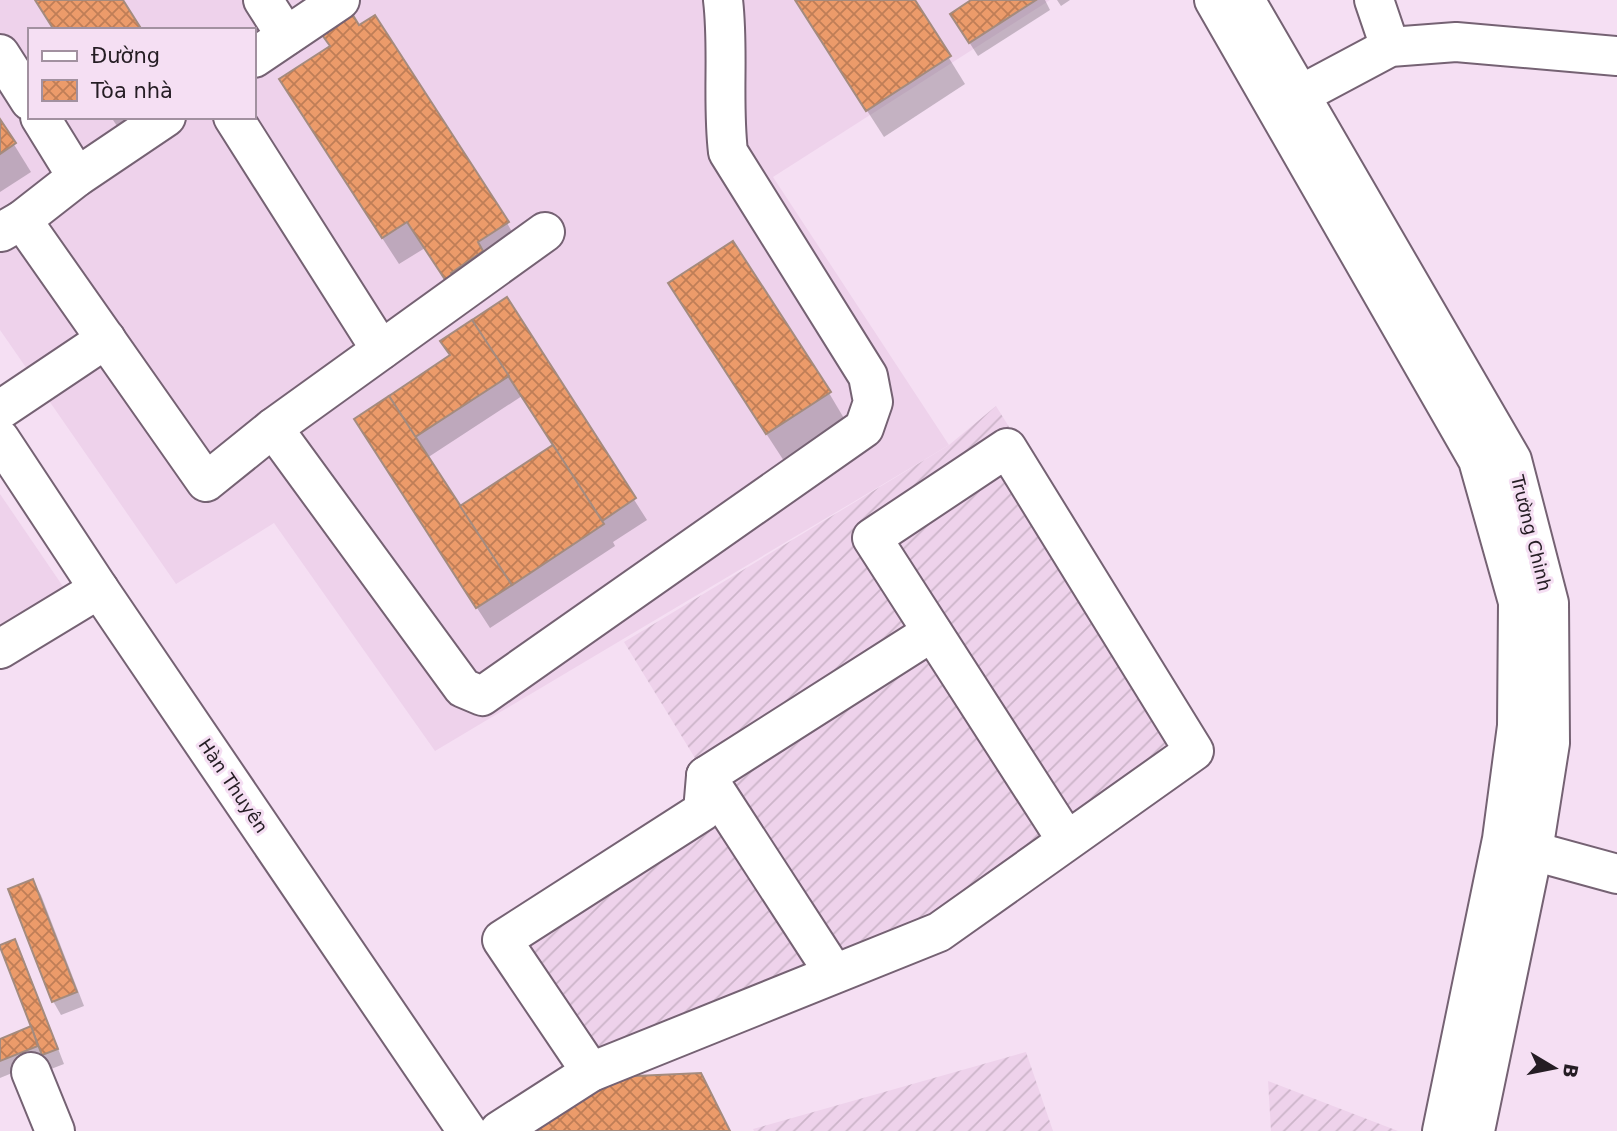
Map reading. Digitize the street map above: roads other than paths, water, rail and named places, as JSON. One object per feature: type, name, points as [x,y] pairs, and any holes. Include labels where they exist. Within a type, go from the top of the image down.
[{"type":"main road","points":[[263,0],[286,36]]},
{"type":"main road","points":[[256,57],[340,0]]},
{"type":"main road","points":[[273,428],[463,688],[482,696],[864,428],[873,402],[869,376],[728,152],[725,127],[726,20],[723,0]]},
{"type":"main road","name":"Trường Chinh","points":[[1214,0],[1478,460],[1518,602],[1517,726],[1503,839],[1442,1131]]},
{"type":"main road","name":"Trường Chinh","points":[[1245,0],[1513,460],[1549,603],[1550,743],[1532,850],[1475,1131]]},
{"type":"main road","points":[[1374,0],[1390,47]]},
{"type":"main road","points":[[1300,95],[1390,47],[1456,42],[1617,56]]},
{"type":"main road","points":[[0,54],[28,98]]},
{"type":"main road","points":[[41,119],[77,177]]},
{"type":"main road","points":[[163,119],[11,226],[106,339],[206,482],[273,428],[545,232]]},
{"type":"main road","points":[[234,119],[381,350]]},
{"type":"main road","points":[[0,410],[106,339]]},
{"type":"main road","name":"Hàn Thuyên","points":[[0,439],[467,1131]]},
{"type":"main road","points":[[499,1131],[591,1072],[939,932],[1194,751],[1007,448],[872,538],[1067,841]]},
{"type":"main road","points":[[0,649],[99,589]]},
{"type":"main road","points":[[706,776],[932,632]]},
{"type":"main road","points":[[706,776],[834,974]]},
{"type":"main road","points":[[591,1072],[502,940],[703,811],[706,776]]},
{"type":"main road","points":[[1532,850],[1617,874]]},
{"type":"main road","points":[[31,1072],[55,1131]]}]
